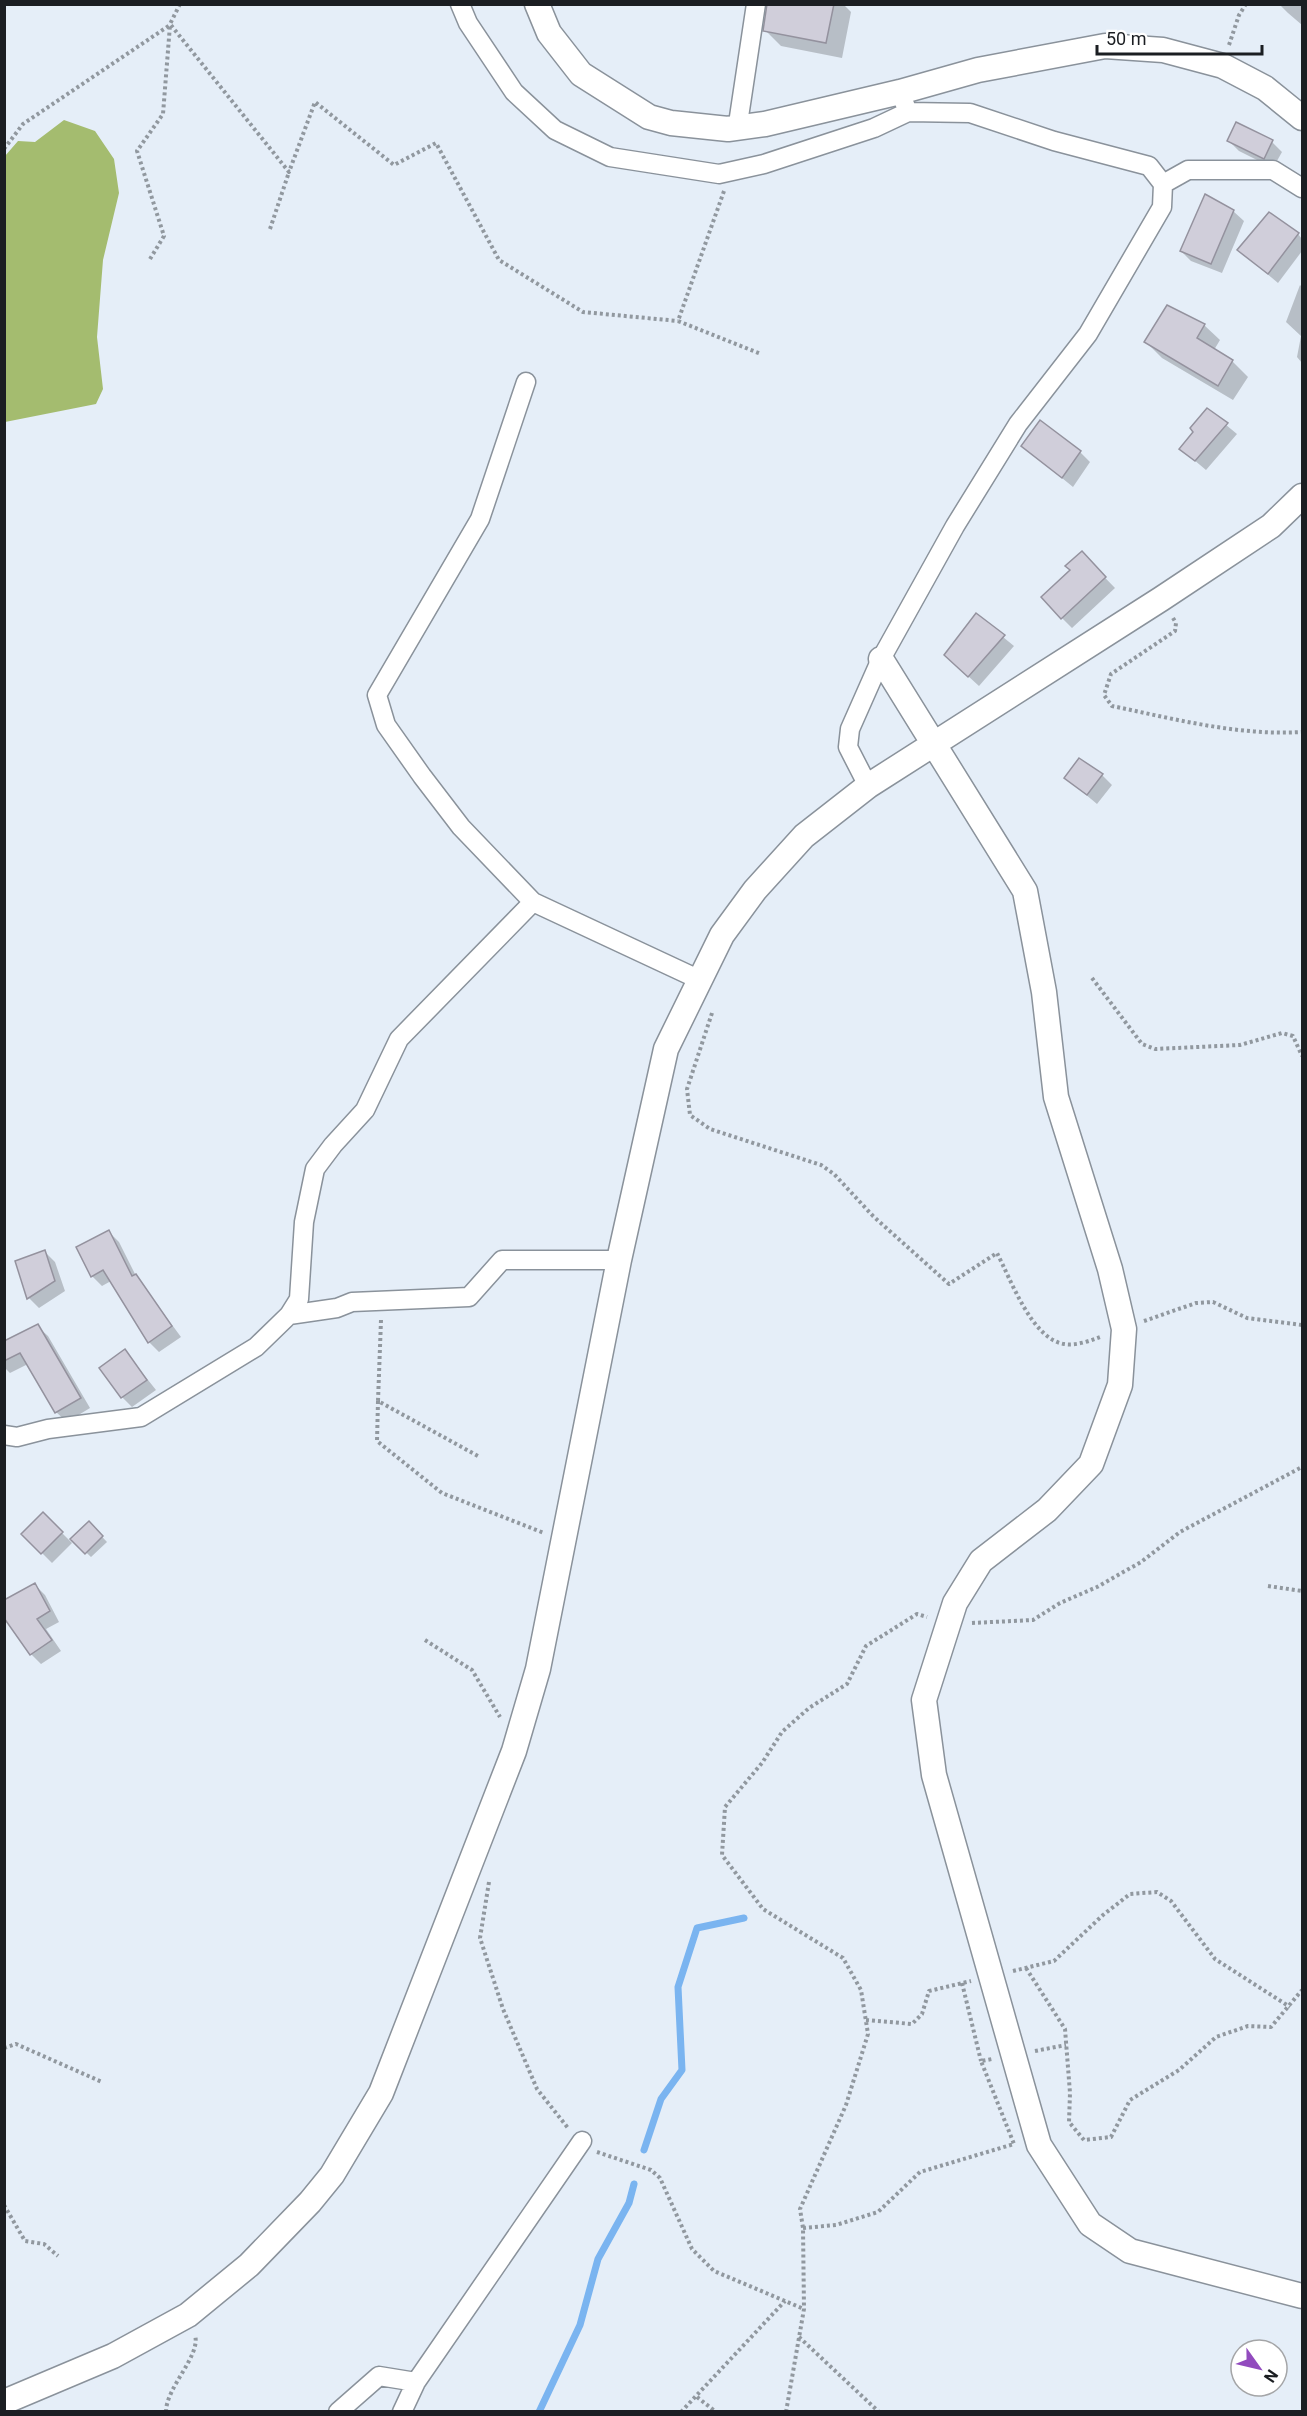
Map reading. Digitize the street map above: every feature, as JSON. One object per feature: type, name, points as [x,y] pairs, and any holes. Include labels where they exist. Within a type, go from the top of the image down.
[{"type":"street","points":[[460,4],[468,23],[514,92],[555,130],[610,158],[719,174],[764,164],[874,128],[904,102],[970,112],[1054,141],[1149,166],[1162,184],[1162,207],[1089,334],[1018,424],[955,526],[881,659],[850,729],[848,747],[868,786]]},
{"type":"street","points":[[537,4],[549,33],[581,74],[649,117],[671,123],[728,129],[904,102],[978,70],[1105,46],[1163,50],[1223,66],[1265,88],[1302,118]]},
{"type":"street","points":[[743,126],[739,117],[756,4]]},
{"type":"street","points":[[1162,184],[1188,170],[1273,170],[1302,188]]},
{"type":"street","points":[[526,382],[480,519],[377,695],[386,725],[422,776],[461,827],[533,902],[698,979]]},
{"type":"street","points":[[4,2402],[113,2356],[188,2315],[249,2265],[310,2202],[332,2175],[381,2093],[516,1744],[538,1669],[619,1260],[666,1049],[698,979],[723,935],[755,890],[804,836],[868,786],[1271,526],[1302,496]]},
{"type":"street","points":[[881,659],[1025,891],[1044,992],[1056,1097],[1110,1269],[1124,1329],[1120,1385],[1090,1464],[1047,1510],[981,1561],[955,1603],[924,1700],[933,1775],[1039,2145],[1090,2224],[1130,2252],[1302,2296]]},
{"type":"street","points":[[4,1435],[17,1437],[48,1429],[141,1417],[256,1347],[289,1315],[299,1299],[304,1222],[315,1169],[333,1144],[365,1110],[399,1039],[533,902]]},
{"type":"street","points":[[289,1315],[337,1308],[352,1302],[470,1298],[502,1260],[619,1260]]},
{"type":"street","points":[[402,2412],[416,2382],[582,2141]]},
{"type":"street","points":[[338,2412],[379,2376],[416,2382]]},
{"type":"path","points":[[150,259],[164,236],[136,151],[163,114],[170,24],[180,4]]},
{"type":"path","points":[[1223,66],[1239,15],[1246,4]]},
{"type":"path","points":[[4,149],[23,124],[170,24]]},
{"type":"path","points":[[170,24],[289,171]]},
{"type":"path","points":[[270,229],[315,102],[394,165],[436,143],[499,260],[583,312],[678,321],[761,354]]},
{"type":"path","points":[[678,321],[731,171]]},
{"type":"path","points":[[1161,599],[1176,622],[1175,631],[1111,674],[1104,695],[1112,706],[1231,730],[1274,734],[1302,732]]},
{"type":"path","points":[[1092,978],[1142,1044],[1155,1049],[1240,1044],[1282,1033],[1293,1036],[1302,1056]]},
{"type":"path","points":[[716,1005],[687,1089],[690,1115],[710,1129],[820,1165],[834,1174],[873,1216],[949,1284],[997,1253],[1035,1325],[1046,1338],[1065,1345],[1083,1343],[1196,1303],[1213,1302],[1246,1318],[1302,1325]]},
{"type":"path","points":[[381,1301],[377,1441],[442,1493],[564,1541]]},
{"type":"path","points":[[378,1401],[478,1456]]},
{"type":"path","points":[[786,2412],[804,2309],[803,2228],[800,2209],[846,2105],[868,2034],[861,1990],[843,1958],[763,1909],[722,1855],[725,1807],[762,1763],[782,1732],[809,1708],[848,1684],[866,1646],[917,1614],[947,1623],[1033,1620],[1060,1603],[1097,1587],[1132,1567],[1180,1532],[1302,1467]]},
{"type":"path","points":[[1268,1586],[1302,1591]]},
{"type":"path","points":[[425,1641],[472,1671],[516,1744]]},
{"type":"path","points":[[476,1852],[491,1867],[480,1938],[503,2009],[537,2089],[582,2141],[599,2153],[651,2170],[660,2178],[692,2249],[714,2271],[804,2309]]},
{"type":"path","points":[[866,2020],[912,2024],[922,2014],[929,1991],[1054,1961],[1102,1915],[1130,1894],[1157,1892],[1171,1901],[1215,1959],[1290,2007]]},
{"type":"path","points":[[1026,1968],[1065,2029],[1070,2093],[1068,2122],[1084,2140],[1111,2137],[1130,2100],[1179,2070],[1216,2037],[1248,2026],[1271,2026],[1290,2007],[1302,1990]]},
{"type":"path","points":[[962,1983],[981,2061]]},
{"type":"path","points":[[4,2048],[16,2044],[102,2082]]},
{"type":"path","points":[[803,2228],[836,2225],[878,2212],[920,2172],[1014,2144]]},
{"type":"path","points":[[4,2205],[25,2241],[44,2244],[58,2256]]},
{"type":"path","points":[[681,2412],[785,2301]]},
{"type":"path","points":[[166,2412],[166,2400],[197,2340],[188,2315]]},
{"type":"path","points":[[799,2336],[879,2412]]},
{"type":"path","points":[[697,2397],[716,2412]]},
{"type":"green space","points":[[64,120],[95,131],[114,159],[119,193],[103,260],[97,337],[103,389],[96,404],[5,422],[5,156],[18,141],[35,142]]},
{"type":"building","points":[[767,4],[834,4],[826,43],[763,31]]},
{"type":"building","points":[[1236,122],[1273,140],[1264,159],[1227,141]]},
{"type":"building","points":[[1205,194],[1234,210],[1211,264],[1180,251]]},
{"type":"building","points":[[1269,212],[1299,233],[1268,274],[1237,250]]},
{"type":"building","points":[[1167,305],[1205,324],[1197,338],[1233,360],[1218,386],[1144,342]]},
{"type":"building","points":[[1207,408],[1228,423],[1195,461],[1179,449],[1193,432],[1190,428]]},
{"type":"building","points":[[1040,420],[1081,451],[1062,478],[1021,446]]},
{"type":"building","points":[[1082,551],[1106,577],[1061,619],[1041,597],[1070,570],[1065,566]]},
{"type":"building","points":[[976,613],[1005,635],[968,677],[944,655]]},
{"type":"building","points":[[1079,758],[1103,774],[1087,795],[1064,778]]},
{"type":"building","points":[[109,1230],[132,1276],[136,1274],[172,1326],[148,1343],[103,1270],[91,1277],[76,1247]]},
{"type":"building","points":[[45,1250],[55,1281],[27,1299],[15,1261]]},
{"type":"building","points":[[38,1324],[81,1398],[55,1413],[20,1353],[4,1361],[4,1341]]},
{"type":"building","points":[[125,1349],[147,1380],[121,1398],[99,1368]]},
{"type":"building","points":[[43,1512],[63,1532],[41,1554],[21,1534]]},
{"type":"building","points":[[89,1521],[103,1536],[85,1554],[70,1539]]},
{"type":"building","points":[[35,1583],[50,1611],[37,1619],[52,1640],[30,1655],[4,1618],[4,1600]]},
{"type":"waterway","points":[[644,2150],[661,2099],[682,2070],[678,1987],[697,1928],[744,1918]]},
{"type":"waterway","points":[[539,2412],[580,2325],[598,2259],[629,2203],[634,2184]]}]
